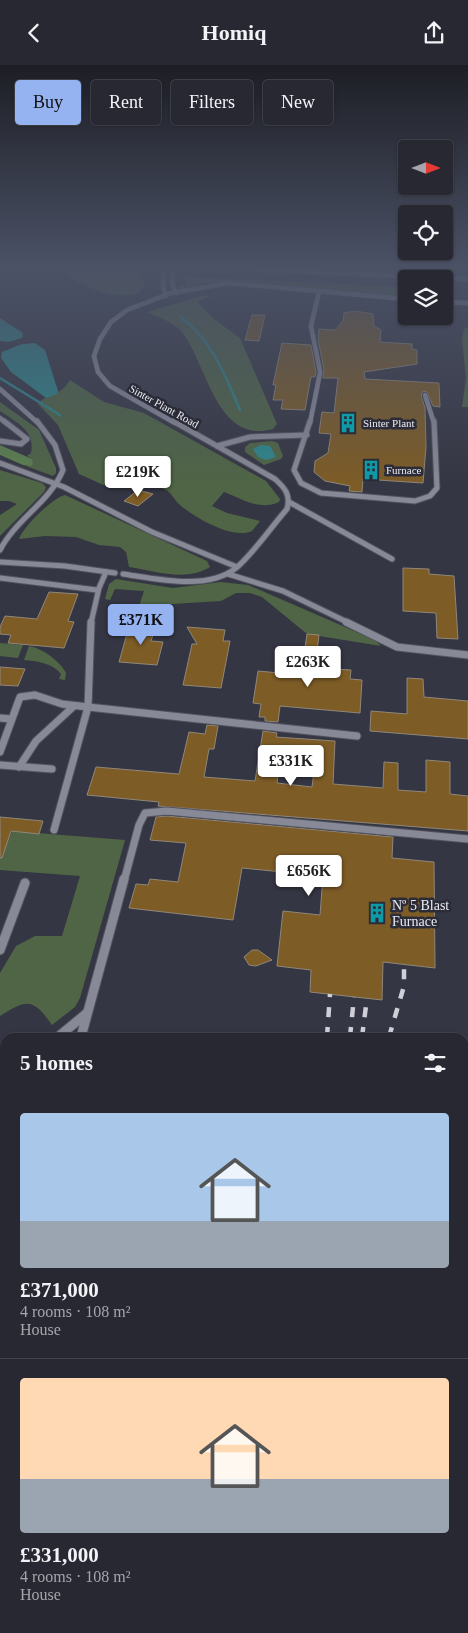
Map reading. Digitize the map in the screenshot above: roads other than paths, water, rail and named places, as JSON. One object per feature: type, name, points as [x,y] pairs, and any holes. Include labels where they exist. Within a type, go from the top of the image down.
[{"type":"lane","name":"Sinter Plant Road","points":[[101,339],[95,350],[93,361],[95,371],[110,386],[275,479],[286,489],[289,502]]},
{"type":"lane","points":[[314,339],[320,372],[307,435],[294,471],[298,480],[308,488],[331,494],[402,500],[425,499],[434,493],[437,488],[434,423],[425,395]]},
{"type":"lane","points":[[0,550],[3,542],[20,519],[62,477],[62,464],[47,434],[27,411],[2,393]]},
{"type":"lane","points":[[0,418],[27,439],[21,444],[0,441]]},
{"type":"lane","points":[[217,446],[250,437],[307,435]]},
{"type":"lane","points":[[0,463],[57,484],[152,532],[237,567]]},
{"type":"lane","points":[[124,574],[184,581],[209,579],[228,573],[237,567],[287,509],[289,502],[392,559]]},
{"type":"lane","points":[[0,562],[115,573]]},
{"type":"lane","points":[[54,830],[88,707],[88,639],[92,608],[106,572]]},
{"type":"lane","points":[[228,573],[283,591],[398,647],[468,655]]},
{"type":"lane","points":[[0,578],[98,590]]},
{"type":"lane","points":[[0,752],[17,700],[28,695],[74,706],[357,736]]},
{"type":"lane","points":[[19,767],[36,741],[70,712],[74,706]]},
{"type":"lane","points":[[0,719],[11,719]]},
{"type":"lane","points":[[0,765],[52,769]]},
{"type":"lane","points":[[82,1033],[139,825],[145,813],[167,811],[468,839]]},
{"type":"lane","points":[[0,950],[24,883]]},
{"type":"lane","points":[[63,1033],[87,1013]]},
{"type":"waterway","points":[[203,339],[223,371],[240,410]]},
{"type":"waterway","points":[[0,378],[60,415]]},
{"type":"railway","points":[[390,1033],[404,986],[404,964]]},
{"type":"railway","points":[[327,1033],[330,994]]},
{"type":"railway","points":[[350,1033],[354,997]]},
{"type":"railway","points":[[363,1033],[367,998]]},
{"type":"place","name":"Sinter Plant","points":[[348,423]]},
{"type":"place","name":"Furnace","points":[[371,470]]},
{"type":"place","name":"Nº 5 Blast Furnace","points":[[377,913]]}]
